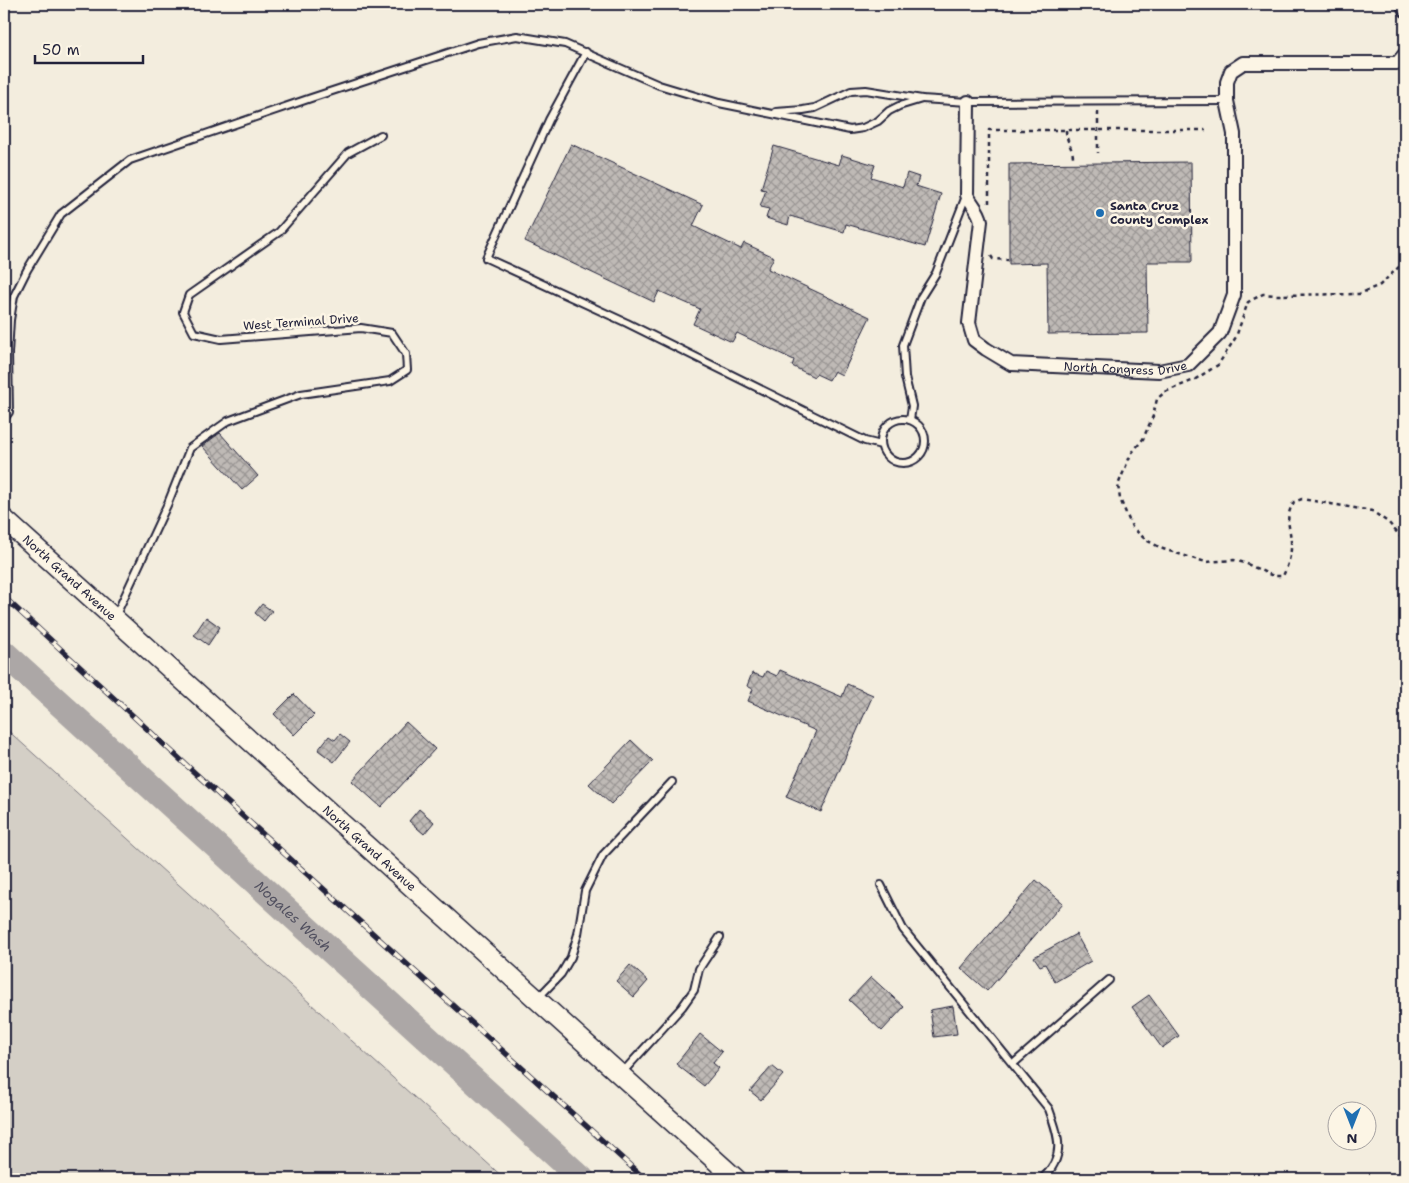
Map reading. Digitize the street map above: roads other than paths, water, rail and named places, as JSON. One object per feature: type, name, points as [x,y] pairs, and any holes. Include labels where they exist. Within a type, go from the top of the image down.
[{"type":"main road","name":"North Grand Avenue","points":[[4,519],[736,1179]]},
{"type":"street","points":[[1402,4],[1405,10]]},
{"type":"street","name":"North Congress Drive","points":[[967,195],[979,211],[981,221],[969,322],[974,340],[986,350],[1010,364],[1159,371],[1188,365],[1220,333],[1234,295],[1234,134],[1227,101],[1227,82],[1231,71],[1243,63],[1397,63],[1405,54]]},
{"type":"street","points":[[967,195],[968,102]]},
{"type":"lane","points":[[4,419],[9,412],[8,353],[14,296],[27,270],[61,214],[130,160],[478,43],[517,36],[565,44],[660,85],[720,103],[850,130],[863,128],[878,121],[889,111],[899,106],[922,99]]},
{"type":"lane","points":[[586,52],[549,120],[486,258],[626,322],[865,441],[881,445]]},
{"type":"lane","points":[[768,112],[816,108],[851,91],[866,90],[922,99],[968,102],[1227,101]]},
{"type":"lane","name":"West Terminal Drive","points":[[114,619],[168,503],[190,448],[228,421],[292,397],[301,394],[390,382],[407,370],[406,354],[392,334],[361,328],[221,338],[194,333],[183,312],[189,295],[279,232],[348,153],[381,135]]},
{"type":"lane","points":[[910,420],[912,406],[905,377],[903,345],[921,297],[936,273],[967,195]]},
{"type":"lane","points":[[904,419],[910,420],[921,429],[924,435],[923,449],[914,460],[900,462],[888,457],[881,445],[883,432],[891,422],[904,419]]},
{"type":"lane","points":[[537,999],[561,974],[571,957],[578,934],[585,891],[603,855],[672,782]]},
{"type":"lane","points":[[881,884],[903,929],[1049,1109],[1056,1129],[1059,1152],[1051,1171],[1042,1179]]},
{"type":"lane","points":[[621,1074],[682,1007],[694,990],[699,968],[720,936]]},
{"type":"lane","points":[[1013,1064],[1109,980]]},
{"type":"waterway","name":"Nogales Wash","points":[[4,653],[582,1179]]},
{"type":"railway","points":[[4,597],[195,773],[645,1179]]},
{"type":"place","name":"Santa Cruz County Complex","points":[[1100,213]]}]
